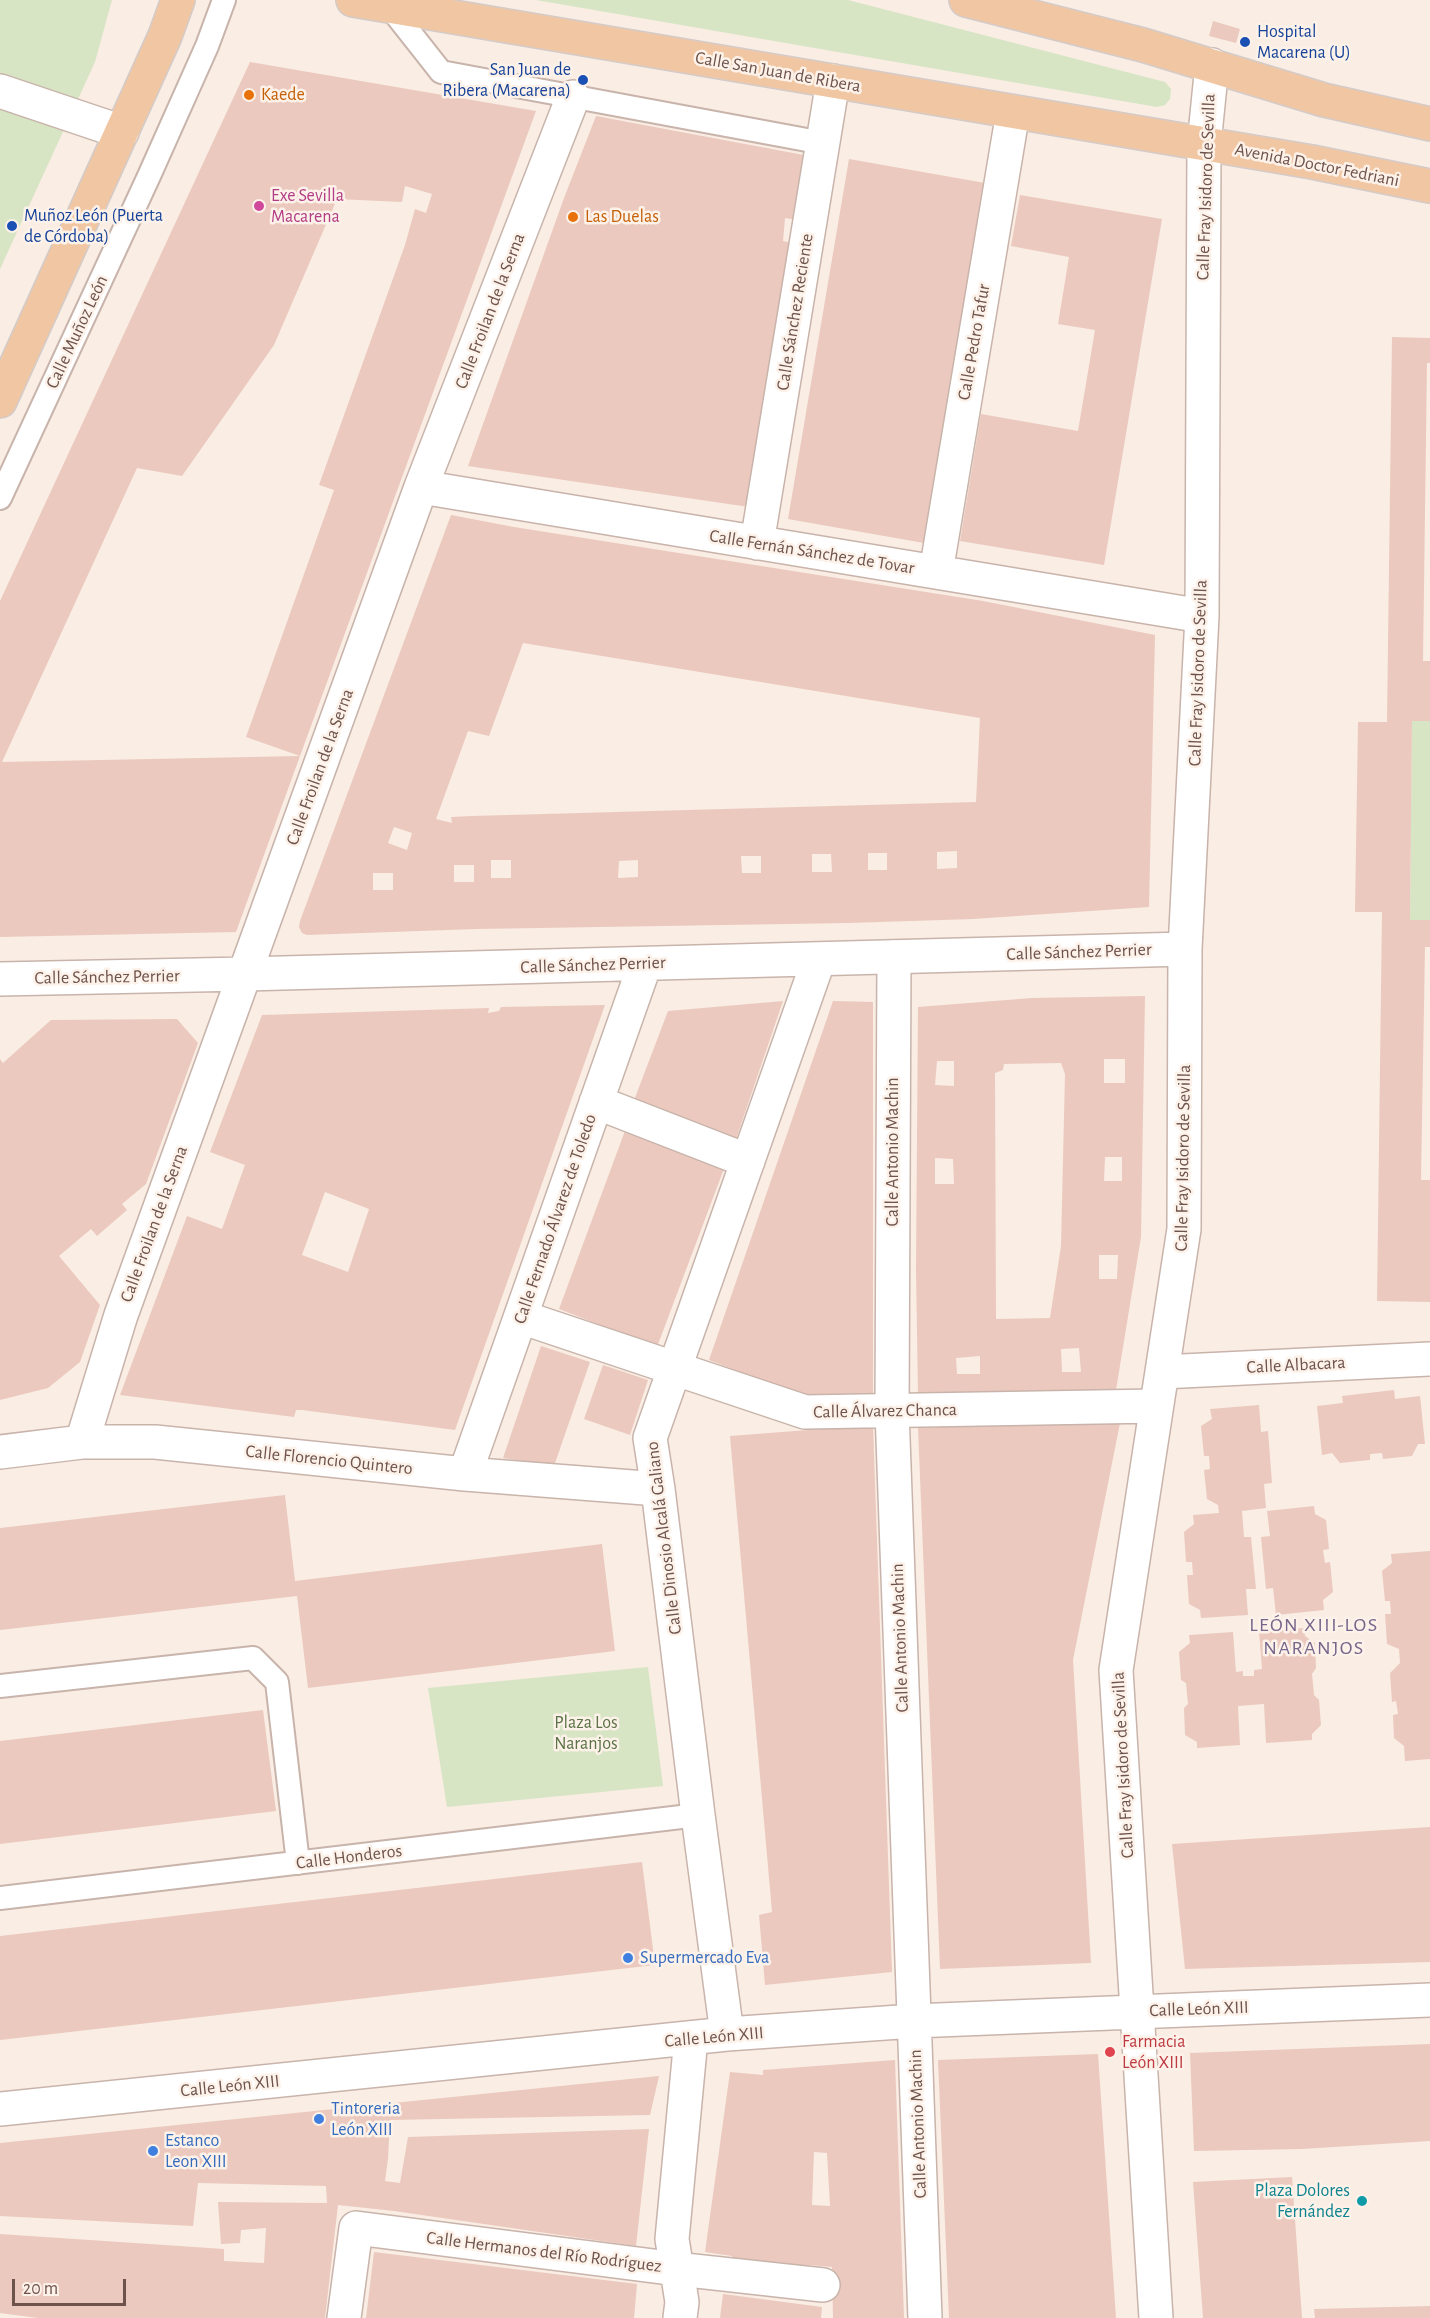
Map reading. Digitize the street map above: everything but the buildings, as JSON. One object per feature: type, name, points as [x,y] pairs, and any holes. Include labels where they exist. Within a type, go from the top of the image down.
[{"type":"main road","points":[[0,401],[165,36],[178,0]]},
{"type":"main road","name":"Calle San Juan de Ribera","points":[[353,0],[389,6],[495,13],[833,81],[1204,144]]},
{"type":"main road","points":[[966,0],[1143,45],[1324,100],[1430,124]]},
{"type":"main road","name":"Avenida Doctor Fedriani","points":[[1204,144],[1311,162],[1430,186]]},
{"type":"street","name":"Calle Fray Isidoro de Sevilla","points":[[1156,2318],[1116,1670],[1184,1229],[1185,949],[1202,616],[1204,144],[1212,65]]},
{"type":"street","name":"Calle Sánchez Reciente","points":[[757,543],[833,81]]},
{"type":"street","points":[[0,91],[122,132]]},
{"type":"street","name":"Calle Froilan de la Serna","points":[[82,1442],[121,1314],[421,487],[573,97]]},
{"type":"street","name":"Calle Pedro Tafur","points":[[936,572],[1013,112]]},
{"type":"street","name":"Calle Fernán Sánchez de Tovar","points":[[421,487],[1202,616]]},
{"type":"street","name":"Calle Sánchez Perrier","points":[[0,978],[245,974],[1185,949]]},
{"type":"street","name":"Calle Antonio Machin","points":[[894,957],[892,1411],[925,2318]]},
{"type":"street","name":"Calle Dinosio Alcalá Galiano","points":[[728,2034],[650,1438],[819,959]]},
{"type":"street","name":"Calle Fernado Álvarez de Toledo","points":[[465,1474],[645,964]]},
{"type":"street","points":[[596,1102],[748,1161]]},
{"type":"street","name":"Calle Álvarez Chanca","points":[[521,1317],[805,1413],[1156,1406]]},
{"type":"street","name":"Calle Albacara","points":[[1162,1372],[1430,1359]]},
{"type":"street","name":"Calle Florencio Quintero","points":[[0,1452],[82,1442],[155,1442],[465,1474],[658,1490]]},
{"type":"street","name":"Calle León XIII","points":[[0,2109],[728,2034],[914,2021],[1430,2000]]},
{"type":"street","points":[[680,2318],[682,2302],[672,2239],[691,2038]]},
{"type":"street","name":"Calle Hermanos del Río Rodríguez","points":[[344,2318],[356,2228],[677,2269],[823,2285]]},
{"type":"lane","name":"Calle Muñoz León","points":[[0,498],[149,176],[207,46],[224,0]]},
{"type":"lane","points":[[389,6],[441,72],[823,143]]},
{"type":"lane","points":[[0,1686],[253,1658],[277,1682],[298,1863]]},
{"type":"lane","name":"Calle Honderos","points":[[0,1898],[698,1815]]},
{"type":"green space","points":[[0,0],[112,0],[95,62],[0,269]]},
{"type":"green space","points":[[536,0],[848,0],[1165,82],[1171,89],[1170,99],[1165,105],[1157,107]]},
{"type":"green space","points":[[1412,721],[1430,721],[1430,920],[1410,920]]},
{"type":"green space","name":"Plaza Los Naranjos","points":[[648,1667],[663,1786],[447,1807],[428,1688]]},
{"type":"place","name":"Hospital Macarena (U)","points":[[1245,42]]},
{"type":"place","name":"San Juan de Ribera (Macarena)","points":[[583,80]]},
{"type":"place","name":"Kaede","points":[[249,95]]},
{"type":"place","name":"Exe Sevilla Macarena","points":[[259,206]]},
{"type":"place","name":"Las Duelas","points":[[573,217]]},
{"type":"place","name":"Muñoz León (Puerta de Córdoba)","points":[[12,226]]},
{"type":"place","name":"Supermercado Eva","points":[[628,1958]]},
{"type":"place","name":"Farmacia León XIII","points":[[1110,2052]]},
{"type":"place","name":"Tintoreria León XIII","points":[[319,2119]]},
{"type":"place","name":"Estanco Leon XIII","points":[[153,2151]]},
{"type":"place","name":"Plaza Dolores Fernández","points":[[1362,2201]]},
{"type":"district","name":"LEÓN XIII-LOS NARANJOS","points":[[1314,1636]]}]
